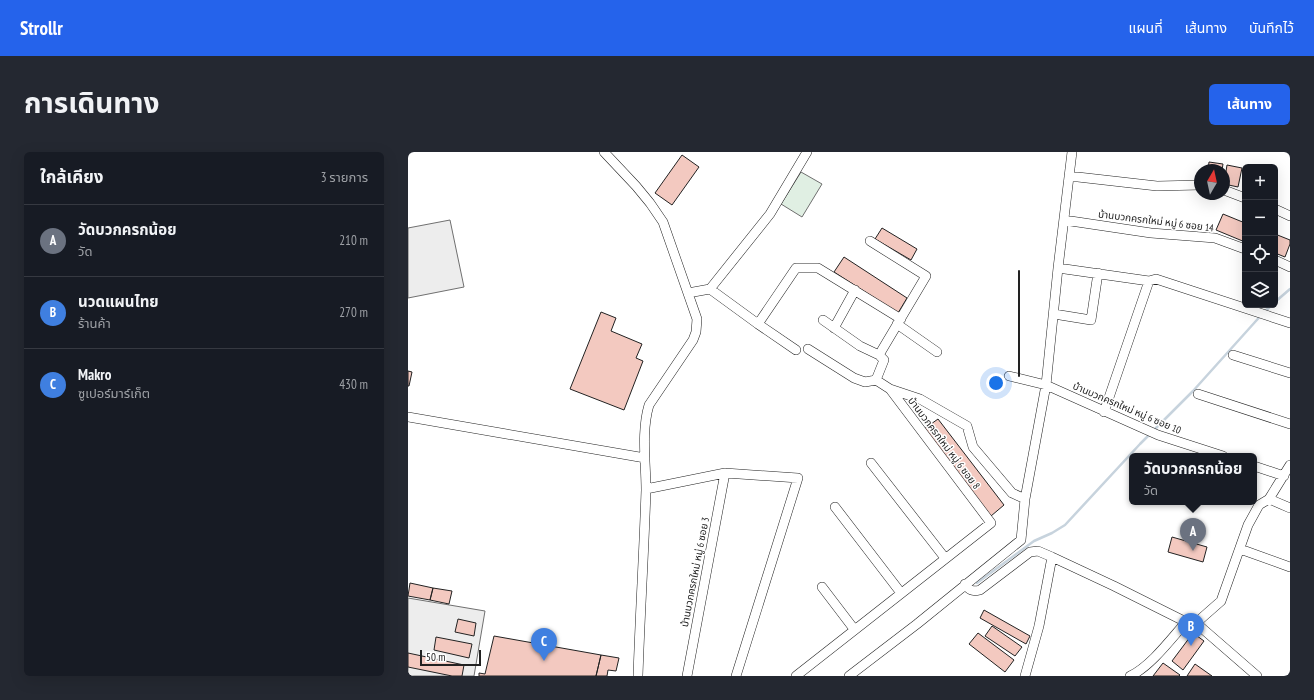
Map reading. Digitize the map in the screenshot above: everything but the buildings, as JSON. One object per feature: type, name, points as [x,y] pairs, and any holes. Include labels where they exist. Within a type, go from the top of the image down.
[{"type":"street","points":[[604,152],[636,186],[663,222],[697,320],[696,332],[693,340],[649,405],[646,421],[646,489],[638,676]]},
{"type":"street","points":[[688,293],[710,289],[770,214],[807,152]]},
{"type":"street","points":[[849,676],[917,624],[1021,540],[1025,499],[1046,385],[1072,152]]},
{"type":"street","points":[[1069,176],[1157,186],[1194,185]]},
{"type":"street","points":[[1230,192],[1242,197]]},
{"type":"street","points":[[1278,210],[1290,216]]},
{"type":"street","name":"บ้านบวกครกใหม่ หมู่ 6 ซอย 14","points":[[1064,220],[1151,233],[1215,238],[1242,248]]},
{"type":"street","points":[[870,242],[926,276],[879,355]]},
{"type":"street","points":[[1278,261],[1290,267]]},
{"type":"street","points":[[758,324],[796,268],[818,268],[855,290],[937,352]]},
{"type":"street","points":[[1058,268],[1150,281],[1156,279],[1290,323]]},
{"type":"street","points":[[1054,314],[1092,320],[1098,273]]},
{"type":"street","points":[[1104,412],[1150,281]]},
{"type":"street","points":[[710,289],[796,350]]},
{"type":"street","points":[[834,328],[855,290]]},
{"type":"street","points":[[808,349],[854,378],[865,382],[876,380],[884,360],[879,355],[860,346],[823,320]]},
{"type":"street","points":[[1233,355],[1290,373]]},
{"type":"street","name":"บ้านบวกครกใหม่ หมู่ 6 ซอย 10","points":[[1009,376],[1046,385],[1141,428],[1214,453]]},
{"type":"street","name":"บ้านบวกครกใหม่ หมู่ 6 ซอย 8","points":[[876,380],[890,389],[991,523],[945,558]]},
{"type":"street","points":[[890,389],[920,399],[966,426],[973,447],[1012,493],[1025,499]]},
{"type":"street","points":[[1198,394],[1290,424]]},
{"type":"street","points":[[408,417],[646,458]]},
{"type":"street","points":[[796,676],[945,558],[871,463]]},
{"type":"street","points":[[965,584],[969,590],[980,590],[1030,552],[1038,551],[1114,586],[1186,622],[1196,622],[1221,601],[1248,525],[1259,505],[1270,499],[1290,465]]},
{"type":"street","points":[[1257,467],[1284,476]]},
{"type":"street","points":[[646,489],[725,473],[798,478],[736,676]]},
{"type":"street","name":"บ้านบวกครกใหม่ หมู่ 6 ซอย 3","points":[[687,676],[725,473]]},
{"type":"street","points":[[1270,499],[1290,508]]},
{"type":"street","points":[[835,507],[900,593]]},
{"type":"street","points":[[1240,549],[1290,567]]},
{"type":"street","points":[[1026,676],[1039,626],[1052,557]]},
{"type":"street","points":[[822,588],[854,629]]},
{"type":"street","points":[[1130,676],[1137,673],[1160,651],[1186,622]]},
{"type":"street","points":[[1196,622],[1257,676]]},
{"type":"green space","points":[[801,172],[822,184],[802,217],[781,204]]},
{"type":"shaded area","points":[[450,220],[464,287],[408,298],[408,228]]},
{"type":"shaded area","points":[[408,598],[485,611],[474,676],[408,676]]},
{"type":"waterway","points":[[1278,299],[1290,289]]},
{"type":"waterway","points":[[1132,453],[1193,391],[1269,308]]},
{"type":"waterway","points":[[977,583],[1034,541],[1065,525],[1129,456]]},
{"type":"wall","points":[[1019,271],[1019,376]]},
{"type":"place","name":"วัดบวกครกน้อย","points":[[1193,551]]},
{"type":"place","name":"นวดแผนไทย","points":[[1191,646]]},
{"type":"place","name":"Makro","points":[[544,661]]}]
